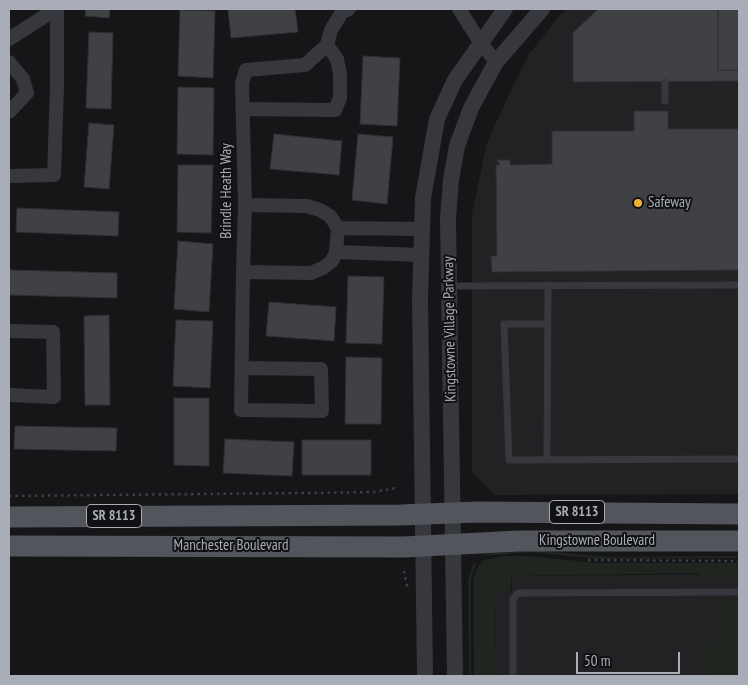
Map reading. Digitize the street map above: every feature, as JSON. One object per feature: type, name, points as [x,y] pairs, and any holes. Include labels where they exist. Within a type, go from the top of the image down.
[{"type":"main road","name":"Manchester Boulevard","points":[[9,517],[453,513]]},
{"type":"main road","name":"Kingstowne Boulevard","points":[[453,513],[739,514]]},
{"type":"main road","name":"Kingstowne Boulevard","points":[[454,543],[518,541],[739,541]]},
{"type":"main road","name":"Manchester Boulevard","points":[[9,546],[424,545],[454,543]]},
{"type":"street","points":[[9,39],[56,9]]},
{"type":"street","points":[[9,176],[54,175],[57,87],[56,9]]},
{"type":"street","name":"Brindle Heath Way","points":[[242,368],[321,369],[322,411],[241,410],[245,205],[242,83],[246,70],[305,65],[327,45],[331,30],[342,12],[349,9]]},
{"type":"street","points":[[459,9],[480,42],[496,62]]},
{"type":"street","name":"Kingstowne Village Parkway","points":[[425,676],[421,229],[428,164],[437,119],[455,80],[480,42],[506,9]]},
{"type":"street","name":"Kingstowne Village Parkway","points":[[455,676],[448,219],[451,180],[457,146],[471,108],[496,62],[542,9]]},
{"type":"street","points":[[242,109],[334,110],[340,98],[340,74],[337,59],[327,45]]},
{"type":"street","points":[[9,62],[23,79],[27,93],[9,112]]},
{"type":"street","points":[[243,272],[311,273],[323,268],[332,260],[336,252],[338,228],[330,216],[307,206],[245,205]]},
{"type":"street","points":[[338,228],[421,229]]},
{"type":"street","points":[[336,252],[421,255]]},
{"type":"street","points":[[9,331],[53,332],[54,396],[9,396]]},
{"type":"lane","points":[[664,82],[665,101]]},
{"type":"lane","points":[[546,460],[548,285]]},
{"type":"lane","points":[[450,286],[739,285]]},
{"type":"lane","points":[[547,324],[504,324],[509,460],[739,459]]},
{"type":"lane","points":[[513,676],[513,599],[518,593],[739,592]]},
{"type":"path","points":[[9,496],[374,492],[396,488]]},
{"type":"shaded area","points":[[568,9],[739,9],[739,494],[494,495],[472,472],[472,213],[487,143],[512,88],[529,54],[560,15]]},
{"type":"shaded area","points":[[532,550],[609,557],[739,556],[739,558],[600,559],[532,552],[482,556],[491,552]]},
{"type":"shaded area","points":[[504,556],[529,556],[598,563],[739,563],[739,574],[707,574],[707,582],[704,585],[700,582],[699,573],[512,576],[510,592],[495,592],[496,676],[474,676],[473,578],[479,565],[484,560]]},
{"type":"shaded area","points":[[474,562],[476,564],[471,579],[471,674],[469,676],[468,580]]},
{"type":"shaded area","points":[[739,574],[739,676],[496,676],[495,592],[509,592],[512,589],[512,576]]},
{"type":"shaded area","points":[[709,599],[739,599],[739,676],[708,676],[709,642],[719,639],[719,602],[709,602]]},
{"type":"building","points":[[86,9],[110,9],[109,18],[85,16]]},
{"type":"building","points":[[228,9],[295,9],[298,32],[231,38]]},
{"type":"building","points":[[598,9],[718,9],[718,70],[739,70],[739,81],[573,82],[573,33]]},
{"type":"building","points":[[718,9],[739,9],[739,70],[718,70]]},
{"type":"building","points":[[180,10],[215,11],[213,78],[178,76]]},
{"type":"building","points":[[89,32],[113,33],[111,109],[86,108]]},
{"type":"building","points":[[363,56],[400,58],[397,126],[360,124]]},
{"type":"building","points":[[178,87],[214,88],[213,155],[177,154]]},
{"type":"building","points":[[634,111],[668,111],[668,129],[739,129],[739,270],[492,272],[491,256],[497,256],[496,165],[500,165],[497,160],[510,160],[510,165],[552,164],[552,131],[634,131]]},
{"type":"building","points":[[89,123],[114,125],[109,189],[84,187]]},
{"type":"building","points":[[274,134],[342,141],[339,175],[270,169]]},
{"type":"building","points":[[358,134],[393,137],[387,204],[352,200]]},
{"type":"building","points":[[178,165],[213,165],[211,233],[177,232]]},
{"type":"building","points":[[17,208],[119,212],[118,236],[16,232]]},
{"type":"building","points":[[178,241],[213,244],[209,312],[174,309]]},
{"type":"building","points":[[9,270],[117,273],[117,298],[9,295]]},
{"type":"building","points":[[348,276],[384,277],[382,344],[346,343]]},
{"type":"building","points":[[269,302],[336,307],[334,341],[266,336]]},
{"type":"building","points":[[109,315],[110,405],[85,405],[84,316]]},
{"type":"building","points":[[176,320],[213,321],[210,388],[173,386]]},
{"type":"building","points":[[346,357],[382,358],[381,424],[345,424]]},
{"type":"building","points":[[174,398],[209,398],[209,466],[174,465]]},
{"type":"building","points":[[15,426],[117,428],[116,451],[14,449]]},
{"type":"building","points":[[225,439],[294,442],[292,476],[223,473]]},
{"type":"building","points":[[302,440],[371,440],[371,475],[302,475]]},
{"type":"place","name":"Safeway","points":[[638,203]]}]
